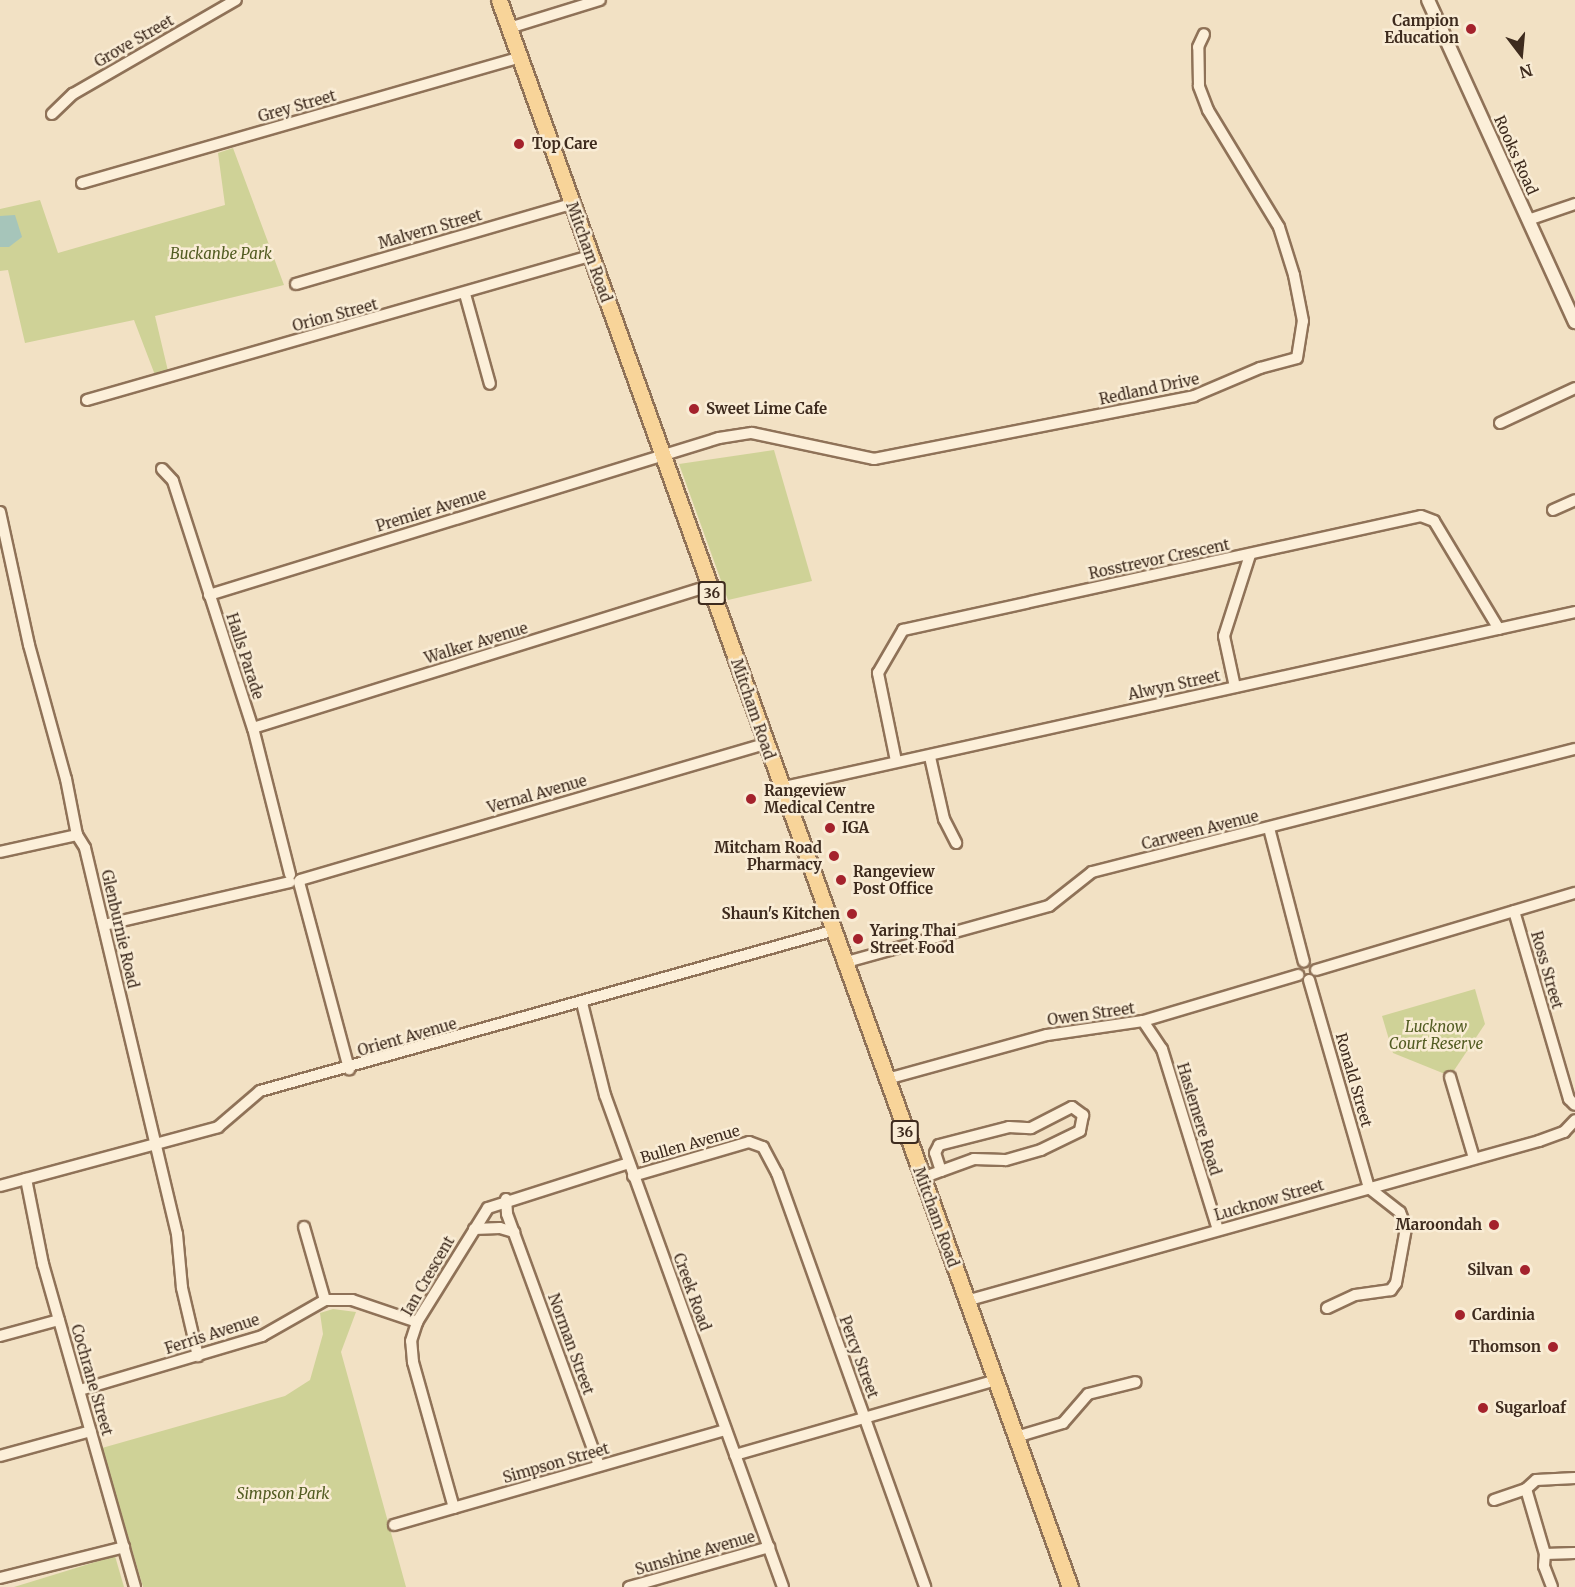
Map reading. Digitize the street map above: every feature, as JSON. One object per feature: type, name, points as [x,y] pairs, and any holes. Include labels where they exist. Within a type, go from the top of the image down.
[{"type":"main road","name":"Mitcham Road","points":[[499,0],[780,788],[1070,1587]]},
{"type":"street","name":"Grove Street","points":[[52,114],[73,94],[236,0]]},
{"type":"street","points":[[509,28],[600,0]]},
{"type":"street","name":"Rooks Road","points":[[1428,0],[1575,322]]},
{"type":"street","name":"Redland Drive","points":[[661,454],[719,438],[752,434],[874,459],[1194,396],[1260,368],[1297,358],[1303,321],[1294,275],[1280,227],[1208,111],[1199,86],[1198,47],[1204,34]]},
{"type":"street","name":"Grey Street","points":[[82,183],[520,57]]},
{"type":"street","name":"Malvern Street","points":[[296,284],[571,204]]},
{"type":"street","points":[[1528,220],[1575,204]]},
{"type":"street","name":"Orion Street","points":[[87,400],[465,294],[590,256]]},
{"type":"street","points":[[465,294],[490,384]]},
{"type":"street","points":[[1500,423],[1575,388]]},
{"type":"street","name":"Premier Avenue","points":[[209,595],[661,454]]},
{"type":"street","name":"Halls Parade","points":[[162,469],[173,481],[253,728],[349,1069]]},
{"type":"street","points":[[1553,510],[1575,500]]},
{"type":"street","name":"Glenburnie Road","points":[[0,512],[77,835],[85,848],[177,1234],[182,1288],[198,1356]]},
{"type":"street","name":"Rosstrevor Crescent","points":[[896,761],[878,673],[903,630],[1421,516],[1434,521],[1499,629]]},
{"type":"street","points":[[1235,687],[1224,636],[1250,555]]},
{"type":"street","name":"Walker Avenue","points":[[253,728],[709,586]]},
{"type":"street","name":"Alwyn Street","points":[[780,788],[896,761],[930,757],[946,750],[1575,612]]},
{"type":"street","name":"Vernal Avenue","points":[[104,926],[318,872],[765,744]]},
{"type":"street","name":"Carween Avenue","points":[[843,963],[1049,906],[1092,872],[1575,749]]},
{"type":"street","points":[[930,757],[944,819],[956,843]]},
{"type":"street","points":[[1269,828],[1304,962]]},
{"type":"street","points":[[0,852],[77,835]]},
{"type":"street","points":[[1312,975],[1311,963],[1304,962],[1299,966],[1298,975],[1312,975],[1575,893]]},
{"type":"street","name":"Ross Street","points":[[1514,911],[1569,1099],[1575,1105]]},
{"type":"street","name":"Orient Avenue","points":[[0,1186],[155,1146],[218,1127],[260,1091],[349,1069],[832,931]]},
{"type":"street","name":"Owen Street","points":[[887,1079],[1047,1035],[1143,1021],[1298,975]]},
{"type":"street","name":"Ronald Street","points":[[1312,975],[1369,1188]]},
{"type":"street","name":"Creek Road","points":[[582,1003],[605,1095],[783,1587]]},
{"type":"street","name":"Haslemere Road","points":[[1143,1021],[1162,1049],[1218,1230]]},
{"type":"street","points":[[1450,1077],[1474,1158]]},
{"type":"street","points":[[922,1178],[974,1160],[999,1161],[1041,1150],[1080,1131],[1083,1115],[1072,1107],[1031,1128],[1009,1127],[939,1145],[934,1150],[942,1171]]},
{"type":"street","name":"Lucknow Street","points":[[966,1301],[1564,1132],[1575,1120]]},
{"type":"street","name":"Bullen Avenue","points":[[633,1176],[755,1142]]},
{"type":"street","name":"Percy Street","points":[[755,1142],[777,1173],[925,1587]]},
{"type":"street","name":"Ian Crescent","points":[[454,1508],[413,1362],[411,1341],[417,1322],[488,1208],[506,1199],[629,1163]]},
{"type":"street","name":"Cochrane Street","points":[[26,1179],[43,1264],[135,1587]]},
{"type":"street","points":[[1328,1308],[1354,1295],[1385,1292],[1396,1283],[1406,1228],[1400,1212],[1369,1188]]},
{"type":"street","name":"Norman Street","points":[[506,1199],[514,1232],[599,1466]]},
{"type":"street","points":[[304,1227],[325,1300],[352,1300],[417,1322]]},
{"type":"street","points":[[474,1229],[500,1228],[514,1232]]},
{"type":"street","name":"Ferris Avenue","points":[[80,1390],[262,1336],[325,1300]]},
{"type":"street","points":[[0,1336],[59,1320]]},
{"type":"street","points":[[735,1455],[996,1380]]},
{"type":"street","points":[[1016,1437],[1063,1423],[1088,1394],[1136,1382]]},
{"type":"street","name":"Simpson Street","points":[[394,1525],[726,1430]]},
{"type":"street","points":[[0,1456],[92,1431]]},
{"type":"street","points":[[1494,1500],[1526,1489],[1536,1480],[1575,1478]]},
{"type":"street","points":[[1526,1489],[1545,1554],[1544,1566],[1552,1587]]},
{"type":"street","points":[[0,1578],[124,1547]]},
{"type":"street","name":"Sunshine Avenue","points":[[629,1587],[657,1583],[769,1547]]},
{"type":"street","points":[[1545,1554],[1575,1553]]},
{"type":"green space","name":"Buckanbe Park","points":[[233,148],[284,285],[155,316],[168,371],[155,375],[134,320],[25,343],[8,270],[0,271],[0,209],[40,200],[58,253],[225,205],[218,153]]},
{"type":"green space","points":[[774,450],[812,581],[728,600],[679,464]]},
{"type":"green space","name":"Lucknow Court Reserve","points":[[1475,989],[1485,1024],[1453,1072],[1445,1074],[1393,1053],[1382,1016]]},
{"type":"green space","name":"Simpson Park","points":[[333,1309],[356,1312],[341,1352],[406,1587],[143,1587],[102,1448],[285,1396],[310,1380],[323,1334],[320,1313]]},
{"type":"green space","points":[[115,1556],[124,1587],[14,1587]]},
{"type":"water","points":[[15,215],[22,237],[9,247],[0,247],[0,216]]},
{"type":"place","name":"Campion Education","points":[[1471,29]]},
{"type":"place","name":"Top Care","points":[[519,144]]},
{"type":"place","name":"Sweet Lime Cafe","points":[[694,409]]},
{"type":"place","name":"Rangeview Medical Centre","points":[[751,799]]},
{"type":"place","name":"IGA","points":[[830,828]]},
{"type":"place","name":"Mitcham Road Pharmacy","points":[[834,856]]},
{"type":"place","name":"Rangeview Post Office","points":[[841,880]]},
{"type":"place","name":"Shaun's Kitchen","points":[[852,914]]},
{"type":"place","name":"Yaring Thai Street Food","points":[[858,939]]},
{"type":"place","name":"Maroondah","points":[[1494,1225]]},
{"type":"place","name":"Silvan","points":[[1525,1270]]},
{"type":"place","name":"Cardinia","points":[[1460,1315]]},
{"type":"place","name":"Thomson","points":[[1553,1347]]},
{"type":"place","name":"Sugarloaf","points":[[1483,1408]]}]
